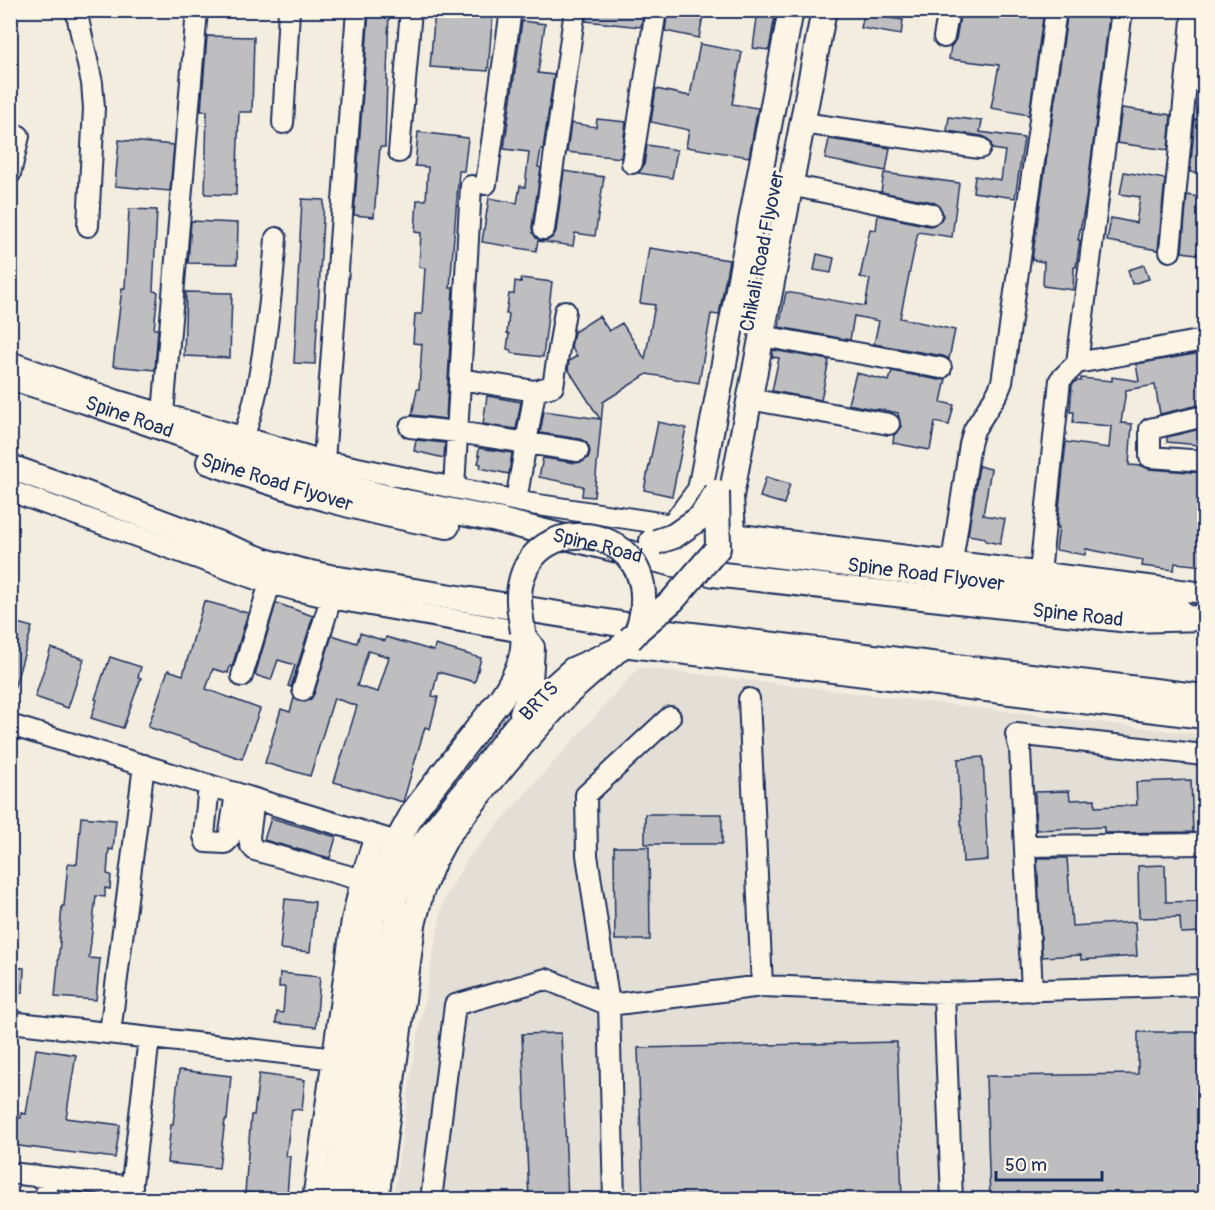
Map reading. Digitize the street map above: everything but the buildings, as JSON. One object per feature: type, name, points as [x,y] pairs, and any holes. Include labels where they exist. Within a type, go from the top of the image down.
[{"type":"main road","points":[[674,525],[700,490],[791,10]]},
{"type":"main road","name":"Chikali Road Flyover","points":[[726,541],[717,492],[808,10]]},
{"type":"main road","points":[[335,1200],[343,1060],[372,916],[382,879],[405,847],[447,836],[508,760],[567,694],[673,600],[726,541],[731,496],[824,10]]},
{"type":"main road","name":"Spine Road","points":[[10,377],[258,461],[323,471],[401,501],[497,520],[714,574],[1129,620],[1204,617]]},
{"type":"main road","name":"Spine Road Flyover","points":[[10,394],[319,498],[399,518],[551,543]]},
{"type":"main road","points":[[10,467],[84,492],[266,561],[339,579],[676,633],[1204,697]]},
{"type":"main road","name":"Chikali Road Flyover","points":[[656,542],[674,536],[700,517],[717,492]]},
{"type":"main road","name":"Spine Road Flyover","points":[[405,847],[414,811],[502,697],[518,668],[523,653],[524,632],[519,588],[526,567],[541,549],[572,536],[656,542],[726,541],[1130,599],[1204,617]]},
{"type":"main road","name":"Spine Road Flyover","points":[[595,537],[626,553],[638,572],[644,594],[643,606],[630,639]]},
{"type":"main road","points":[[376,1200],[413,925],[422,892],[405,847]]},
{"type":"street","points":[[76,10],[92,83],[94,108],[88,226]]},
{"type":"street","points":[[163,414],[197,10]]},
{"type":"street","points":[[283,123],[289,10]]},
{"type":"street","points":[[323,471],[357,10]]},
{"type":"street","points":[[399,152],[411,10]]},
{"type":"street","points":[[454,488],[460,379],[478,185],[511,10]]},
{"type":"street","points":[[544,229],[575,10]]},
{"type":"street","points":[[632,163],[657,10]]},
{"type":"street","points":[[944,37],[949,10]]},
{"type":"street","points":[[952,562],[970,444],[974,430],[1002,382],[1056,10]]},
{"type":"street","points":[[1077,363],[1122,10]]},
{"type":"street","points":[[1170,251],[1193,10]]},
{"type":"street","points":[[802,123],[980,148]]},
{"type":"street","points":[[10,174],[19,136]]},
{"type":"street","points":[[790,185],[931,214]]},
{"type":"street","points":[[243,437],[251,418],[261,366],[270,311],[276,238]]},
{"type":"street","points":[[460,379],[535,391],[553,386],[565,311]]},
{"type":"street","points":[[762,336],[941,368]]},
{"type":"street","points":[[1040,573],[1060,380],[1077,363],[1204,340]]},
{"type":"street","name":"Spine Road","points":[[10,362],[115,400],[243,437],[323,471],[454,488],[516,501],[674,525],[726,541],[952,562],[1204,593]]},
{"type":"street","points":[[516,501],[535,391]]},
{"type":"street","points":[[749,399],[889,424]]},
{"type":"street","points":[[1204,416],[1150,429],[1150,456],[1204,461]]},
{"type":"street","points":[[410,427],[578,451]]},
{"type":"street","points":[[10,491],[259,580],[331,598],[524,632]]},
{"type":"street","points":[[242,676],[270,583]]},
{"type":"street","points":[[303,690],[331,598]]},
{"type":"street","name":"BRTS","points":[[514,726],[532,682],[534,647],[524,632]]},
{"type":"street","points":[[630,639],[1204,718]]},
{"type":"street","name":"BRTS","points":[[514,726],[544,693],[572,668],[630,639]]},
{"type":"street","points":[[749,699],[762,986]]},
{"type":"street","points":[[615,1200],[609,1005],[587,855],[586,795],[670,717]]},
{"type":"street","points":[[10,725],[405,847]]},
{"type":"street","points":[[313,1200],[343,1060],[352,920],[362,880],[405,847],[514,726]]},
{"type":"street","points":[[1032,991],[1020,749],[1016,734],[1204,755]]},
{"type":"street","points":[[110,1033],[144,765]]},
{"type":"street","points":[[209,785],[204,836],[206,842],[225,843],[229,839],[245,796]]},
{"type":"street","points":[[245,796],[250,844],[255,849],[362,880]]},
{"type":"street","points":[[1025,846],[1204,844]]},
{"type":"street","points":[[356,1200],[405,847]]},
{"type":"street","points":[[431,1200],[455,1005],[546,979],[609,1005],[762,986],[944,993],[1204,985]]},
{"type":"street","points":[[944,993],[952,1200]]},
{"type":"street","points":[[10,1022],[343,1060]]},
{"type":"street","points":[[10,1173],[131,1193],[149,1038]]},
{"type":"street","points":[[45,1200],[48,1178]]},
{"type":"shaded area","points":[[639,667],[1204,735],[1204,1199],[393,1200],[412,1067],[443,902],[468,858]]}]
